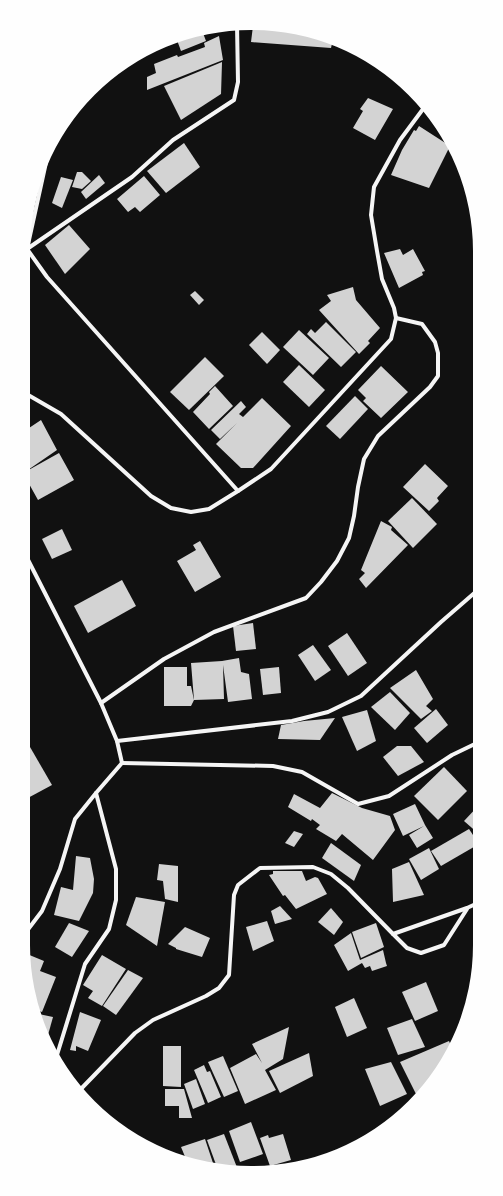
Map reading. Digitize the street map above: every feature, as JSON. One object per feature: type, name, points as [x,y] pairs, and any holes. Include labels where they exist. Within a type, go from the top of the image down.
[{"type":"street","points":[[30,248],[132,176],[173,140],[234,100],[238,82],[238,30]]},
{"type":"street","points":[[30,396],[61,414],[151,496],[171,508],[192,512],[209,509],[271,469],[391,339],[396,318],[394,308],[382,279],[371,215],[374,186],[400,140],[422,110]]},
{"type":"street","points":[[30,236],[43,178]]},
{"type":"street","points":[[30,254],[47,277],[238,491]]},
{"type":"street","points":[[101,703],[164,659],[214,632],[306,598],[321,582],[337,561],[349,538],[364,460],[378,436],[430,387],[438,376],[438,353],[435,342],[422,324],[396,318]]},
{"type":"street","points":[[30,564],[101,703],[117,740],[122,763]]},
{"type":"street","points":[[117,740],[292,721],[328,712],[361,696],[473,594]]},
{"type":"street","points":[[122,763],[274,766],[302,772],[358,804],[389,796],[452,755],[473,745]]},
{"type":"street","points":[[30,927],[42,911],[60,869],[76,819],[122,763]]},
{"type":"street","points":[[57,1050],[85,964],[109,929],[116,900],[116,869],[96,793]]},
{"type":"street","points":[[82,1087],[135,1033],[153,1020],[206,996],[219,988],[229,975],[234,895],[238,885],[260,868],[313,867],[331,874],[348,888],[407,948],[421,953],[444,945],[467,908]]},
{"type":"street","points":[[394,934],[473,905]]},
{"type":"building","points":[[252,30],[266,30],[295,34],[332,45],[331,48],[251,42]]},
{"type":"building","points":[[204,35],[206,41],[181,51],[178,43]]},
{"type":"building","points":[[219,36],[223,60],[147,90],[147,77],[156,73],[154,64],[177,55],[178,57],[205,47],[204,43]]},
{"type":"building","points":[[222,62],[221,94],[181,120],[164,86]]},
{"type":"building","points":[[368,98],[393,109],[375,140],[353,128],[363,111],[360,109]]},
{"type":"building","points":[[419,126],[443,142],[448,150],[429,188],[391,175],[402,150],[414,130],[416,131]]},
{"type":"building","points":[[184,143],[200,167],[166,193],[147,171]]},
{"type":"building","points":[[77,172],[82,172],[91,181],[82,189],[72,187]]},
{"type":"building","points":[[99,175],[105,183],[86,199],[81,192]]},
{"type":"building","points":[[144,176],[160,195],[140,212],[135,207],[128,212],[117,199]]},
{"type":"building","points":[[61,177],[73,180],[62,208],[52,203]]},
{"type":"building","points":[[69,225],[90,249],[65,274],[45,245]]},
{"type":"building","points":[[400,249],[403,255],[413,249],[425,271],[422,272],[423,275],[399,288],[384,253]]},
{"type":"building","points":[[353,287],[356,300],[380,328],[368,341],[370,343],[359,354],[319,310],[331,301],[327,295]]},
{"type":"building","points":[[195,291],[204,300],[199,305],[190,295]]},
{"type":"building","points":[[326,322],[356,352],[341,367],[307,334],[311,329],[315,333]]},
{"type":"building","points":[[299,330],[329,358],[313,375],[283,347]]},
{"type":"building","points":[[262,332],[280,350],[267,364],[249,345]]},
{"type":"building","points":[[205,357],[224,376],[189,410],[170,392]]},
{"type":"building","points":[[299,365],[325,390],[309,407],[283,382]]},
{"type":"building","points":[[381,366],[408,392],[381,418],[363,401],[366,398],[358,390]]},
{"type":"building","points":[[215,386],[233,406],[209,429],[193,412],[210,394],[209,392]]},
{"type":"building","points":[[355,396],[368,409],[340,439],[326,426]]},
{"type":"building","points":[[262,398],[291,426],[253,468],[241,468],[216,444],[237,423],[220,439],[211,430],[241,401],[246,407],[239,414],[243,417]]},
{"type":"building","points":[[41,420],[57,450],[30,469],[30,427]]},
{"type":"building","points":[[59,453],[74,480],[38,500],[30,486],[30,469]]},
{"type":"building","points":[[425,464],[448,486],[437,498],[439,501],[429,511],[403,487]]},
{"type":"building","points":[[412,498],[437,524],[413,548],[388,521]]},
{"type":"building","points":[[381,521],[392,527],[391,530],[408,545],[366,588],[359,579],[365,573],[361,570]]},
{"type":"building","points":[[62,529],[72,550],[52,559],[42,539]]},
{"type":"building","points":[[200,541],[221,577],[195,592],[177,561],[196,550],[193,545]]},
{"type":"building","points":[[122,580],[136,606],[88,633],[74,606]]},
{"type":"building","points":[[253,623],[256,649],[236,651],[233,626]]},
{"type":"building","points":[[347,633],[367,663],[348,676],[328,646]]},
{"type":"building","points":[[313,645],[331,670],[315,681],[298,655]]},
{"type":"building","points":[[239,658],[241,672],[249,674],[252,699],[228,702],[223,665],[224,699],[194,700],[191,663],[222,661]]},
{"type":"building","points":[[164,667],[187,667],[187,686],[191,686],[194,700],[191,706],[164,706]]},
{"type":"building","points":[[279,667],[281,693],[263,695],[260,669]]},
{"type":"building","points":[[416,670],[433,699],[426,706],[432,711],[421,719],[390,688]]},
{"type":"building","points":[[390,692],[410,713],[395,730],[371,707]]},
{"type":"building","points":[[436,709],[448,725],[427,743],[414,728]]},
{"type":"building","points":[[367,710],[376,741],[357,751],[342,717]]},
{"type":"building","points":[[335,718],[320,740],[278,739],[281,725]]},
{"type":"building","points":[[397,746],[411,746],[424,762],[398,776],[383,757]]},
{"type":"building","points":[[30,747],[52,785],[30,797]]},
{"type":"building","points":[[444,767],[467,791],[438,820],[414,796]]},
{"type":"building","points":[[332,793],[362,808],[390,816],[395,830],[373,860],[342,834],[336,841],[316,829],[320,825],[312,819],[311,821],[288,807],[294,794],[320,808]]},
{"type":"building","points":[[415,804],[433,838],[417,848],[409,835],[424,826],[403,836],[393,814]]},
{"type":"building","points":[[473,811],[473,829],[464,821]]},
{"type":"building","points":[[469,829],[473,835],[473,847],[441,866],[431,851]]},
{"type":"building","points":[[294,831],[303,834],[294,847],[285,843]]},
{"type":"building","points":[[331,843],[361,865],[354,881],[322,858]]},
{"type":"building","points":[[429,848],[439,869],[421,880],[409,859]]},
{"type":"building","points":[[76,856],[90,858],[94,879],[93,893],[79,921],[54,915],[61,887],[73,890]]},
{"type":"building","points":[[409,862],[424,895],[393,902],[392,869]]},
{"type":"building","points":[[159,864],[178,866],[178,902],[165,899],[163,881],[157,880]]},
{"type":"building","points":[[273,871],[302,871],[306,881],[315,877],[318,878],[327,894],[296,909],[285,895],[283,896],[269,875],[273,874]]},
{"type":"building","points":[[136,897],[165,902],[157,946],[126,925]]},
{"type":"building","points":[[280,906],[292,919],[275,924],[271,911]]},
{"type":"building","points":[[331,908],[343,922],[334,935],[318,922]]},
{"type":"building","points":[[267,921],[274,941],[253,951],[246,927]]},
{"type":"building","points":[[69,923],[89,931],[72,957],[55,947]]},
{"type":"building","points":[[376,923],[384,947],[361,958],[352,932]]},
{"type":"building","points":[[185,927],[210,938],[202,957],[176,949],[168,944]]},
{"type":"building","points":[[351,933],[360,960],[383,950],[387,966],[372,971],[370,966],[365,968],[362,963],[348,971],[334,945]]},
{"type":"building","points":[[30,955],[44,961],[40,971],[56,977],[42,1012],[34,988]]},
{"type":"building","points":[[102,955],[126,969],[102,1006],[88,998],[93,991],[83,985]]},
{"type":"building","points":[[128,970],[143,978],[116,1015],[103,1006]]},
{"type":"building","points":[[426,982],[438,1011],[415,1021],[402,992]]},
{"type":"building","points":[[354,998],[367,1028],[347,1037],[335,1007]]},
{"type":"building","points":[[80,1012],[101,1020],[88,1051],[76,1046],[76,1051],[70,1050]]},
{"type":"building","points":[[42,1015],[53,1017],[49,1033]]},
{"type":"building","points":[[412,1019],[425,1047],[398,1055],[387,1028]]},
{"type":"building","points":[[289,1027],[283,1059],[265,1070],[276,1090],[245,1104],[230,1068],[256,1054],[262,1063],[252,1044]]},
{"type":"building","points":[[449,1041],[450,1043],[436,1068],[416,1093],[400,1062]]},
{"type":"building","points":[[163,1046],[181,1046],[181,1087],[163,1086]]},
{"type":"building","points":[[309,1053],[313,1076],[280,1093],[269,1071]]},
{"type":"building","points":[[223,1056],[238,1091],[224,1097],[208,1062]]},
{"type":"building","points":[[391,1062],[407,1094],[380,1106],[365,1069]]},
{"type":"building","points":[[204,1065],[207,1072],[210,1071],[221,1097],[208,1103],[194,1070]]},
{"type":"building","points":[[196,1079],[205,1104],[193,1109],[184,1084]]},
{"type":"building","points":[[165,1089],[184,1089],[192,1118],[179,1118],[179,1106],[165,1106]]},
{"type":"building","points":[[251,1122],[263,1154],[240,1162],[229,1131]]},
{"type":"building","points":[[224,1134],[236,1166],[215,1163],[207,1140]]},
{"type":"building","points":[[283,1134],[291,1160],[270,1165],[260,1138],[268,1135],[269,1138]]},
{"type":"building","points":[[205,1139],[213,1163],[184,1155],[181,1147]]}]
